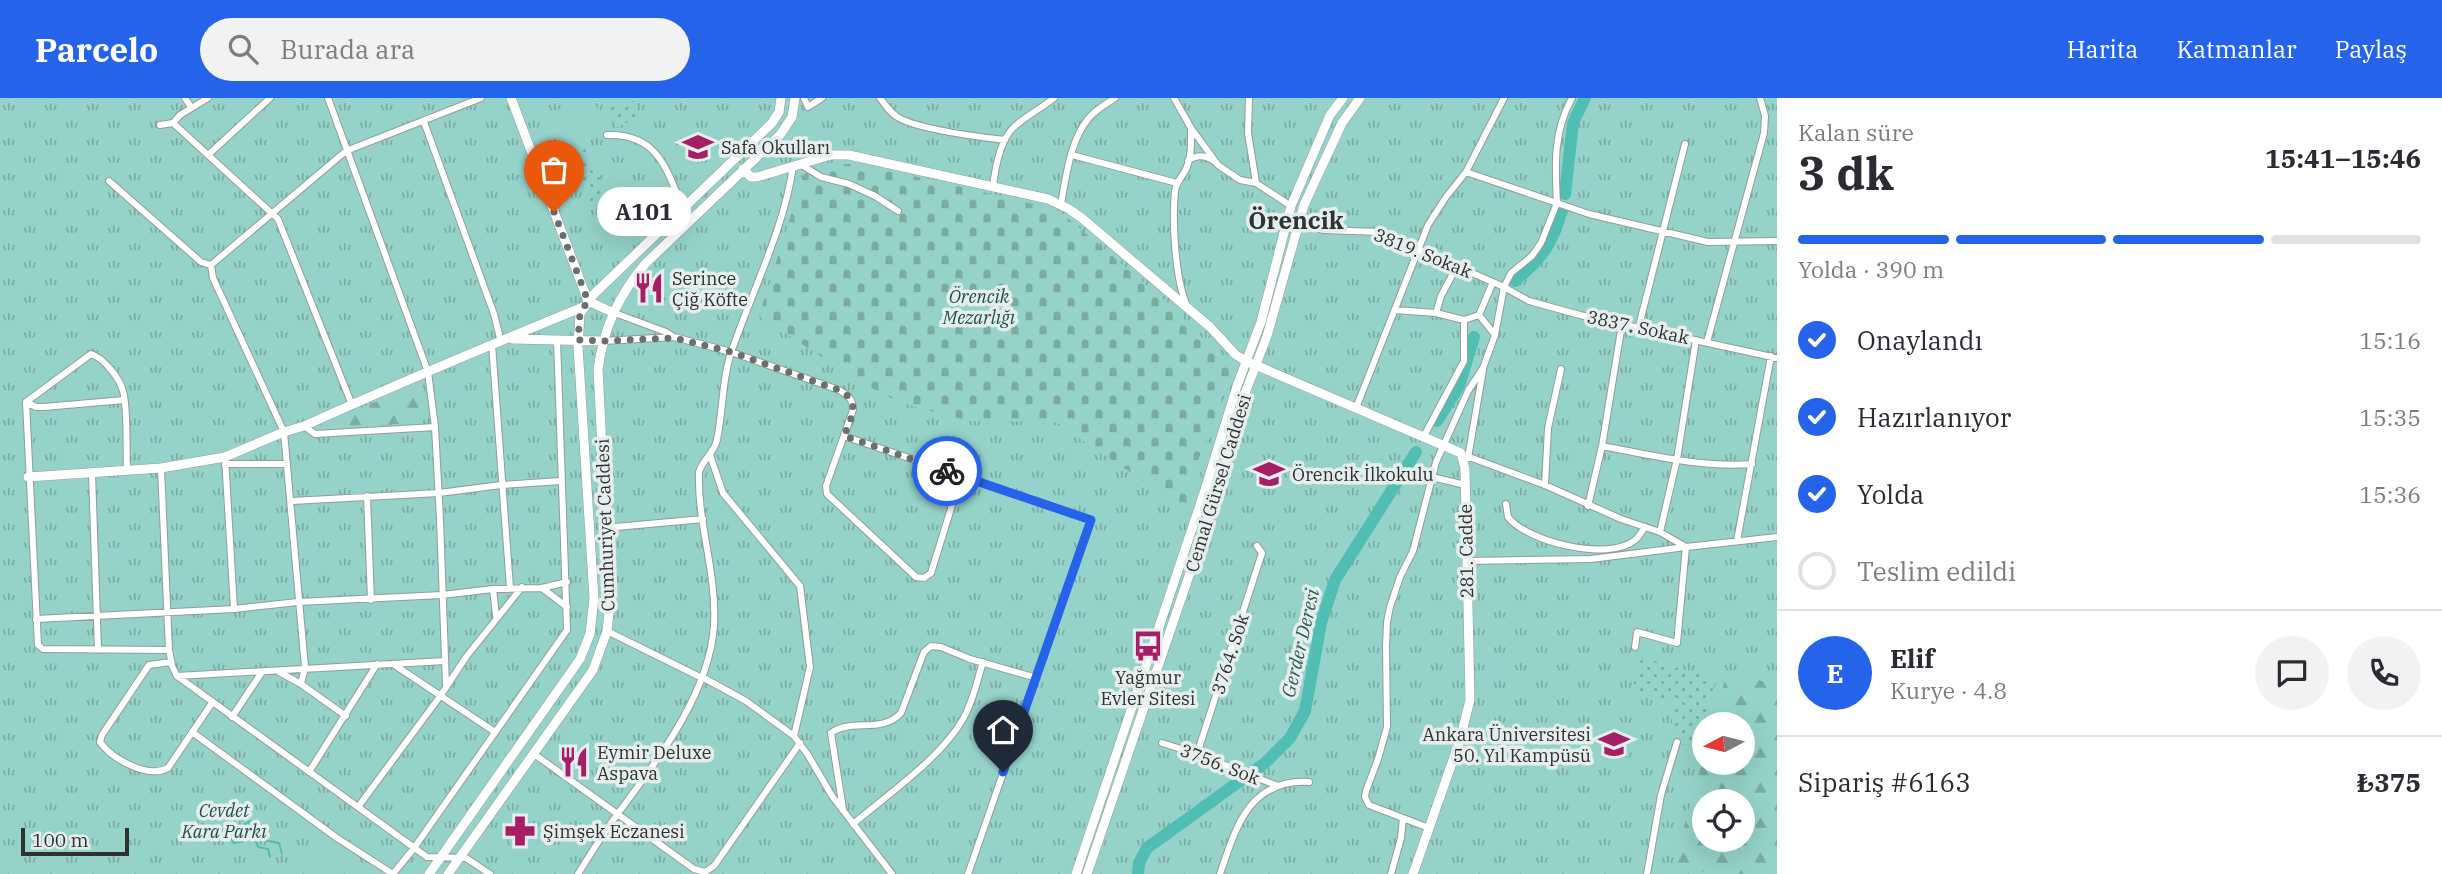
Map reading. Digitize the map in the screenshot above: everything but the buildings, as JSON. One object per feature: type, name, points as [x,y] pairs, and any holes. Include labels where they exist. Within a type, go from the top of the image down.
[{"type":"street","points":[[185,98],[191,107]]},
{"type":"street","points":[[160,125],[173,123],[191,107],[208,98]]},
{"type":"street","points":[[208,155],[270,98]]},
{"type":"street","points":[[328,98],[428,372],[439,493],[446,685]]},
{"type":"street","points":[[211,265],[346,151],[481,98]]},
{"type":"street","points":[[512,98],[586,304]]},
{"type":"street","points":[[794,110],[795,98]]},
{"type":"street","points":[[794,110],[805,100],[808,107],[822,98]]},
{"type":"street","points":[[880,98],[890,111],[908,121],[1005,141]]},
{"type":"street","points":[[993,187],[1005,141],[1013,128],[1054,98]]},
{"type":"street","points":[[1061,204],[1072,155],[1081,130],[1089,118],[1115,98]]},
{"type":"street","points":[[1174,98],[1191,128],[1218,165]]},
{"type":"street","points":[[1249,98],[1248,133],[1256,183]]},
{"type":"street","name":"Cemal Gürsel Caddesi","points":[[1087,874],[1219,488],[1291,206],[1330,115],[1343,98]]},
{"type":"street","name":"Cemal Gürsel Caddesi","points":[[1076,874],[1251,363],[1267,336],[1304,205],[1342,122],[1360,98]]},
{"type":"street","points":[[1356,408],[1428,225],[1466,172],[1504,98]]},
{"type":"street","points":[[1466,458],[1483,368],[1495,335],[1504,287],[1511,273],[1532,256],[1541,243],[1557,203],[1557,139],[1572,98]]},
{"type":"street","points":[[1707,342],[1764,133],[1765,116],[1760,98]]},
{"type":"street","points":[[225,461],[284,432],[304,426],[586,304],[772,123],[781,103],[794,110]]},
{"type":"street","name":"Cumhuriyet Caddesi","points":[[448,874],[593,670],[607,631],[610,604],[598,369],[612,312],[646,263],[787,127],[794,110]]},
{"type":"street","points":[[424,122],[494,314],[501,342],[502,485],[510,588]]},
{"type":"street","points":[[173,123],[278,219],[352,405]]},
{"type":"street","points":[[1188,307],[1181,292],[1177,268],[1175,190],[1188,161],[1191,128]]},
{"type":"street","points":[[607,135],[642,142],[659,154],[683,209]]},
{"type":"street","points":[[1639,326],[1685,145]]},
{"type":"street","points":[[746,149],[755,158]]},
{"type":"street","points":[[743,169],[751,177],[757,177],[831,155],[849,155],[1061,204],[1083,219],[1251,363],[1458,450],[1466,458],[1545,485],[1588,506],[1660,532],[1686,547]]},
{"type":"street","points":[[1072,155],[1177,184]]},
{"type":"street","points":[[1188,161],[1201,156],[1240,180],[1256,183],[1291,206]]},
{"type":"street","points":[[796,165],[821,177],[849,184],[898,211]]},
{"type":"street","points":[[578,874],[666,745],[702,678],[714,619],[699,472],[717,441],[731,352],[782,212],[796,165]]},
{"type":"street","points":[[723,171],[732,180]]},
{"type":"street","points":[[1466,172],[1557,203],[1662,232],[1708,242],[1777,240]]},
{"type":"street","points":[[109,181],[201,262],[211,265]]},
{"type":"street","name":"3819. Sokak","points":[[1299,224],[1325,230],[1379,232],[1504,287]]},
{"type":"street","points":[[211,265],[213,278],[284,432],[305,667],[301,684]]},
{"type":"street","points":[[1436,313],[1441,296],[1457,266]]},
{"type":"street","points":[[1395,310],[1436,313],[1464,320],[1479,315],[1493,282]]},
{"type":"street","name":"3837. Sokak","points":[[1504,287],[1529,301],[1774,357]]},
{"type":"street","points":[[586,304],[666,332],[674,338]]},
{"type":"street","name":"Cumhuriyet Caddesi","points":[[429,874],[580,659],[590,634],[594,598],[578,340],[579,319],[586,304]]},
{"type":"street","points":[[1479,315],[1495,335]]},
{"type":"street","points":[[1424,436],[1464,361],[1464,320]]},
{"type":"street","points":[[1588,506],[1602,446],[1622,324]]},
{"type":"street","points":[[501,342],[674,338],[731,352],[845,393],[851,398],[853,405],[826,486],[827,494],[916,577],[924,578],[932,573],[961,476]]},
{"type":"street","points":[[192,732],[337,838],[393,874],[563,637],[568,624],[557,339]]},
{"type":"street","points":[[1660,532],[1677,459],[1696,340]]},
{"type":"street","points":[[26,402],[92,354],[104,362],[123,390],[127,470]]},
{"type":"street","points":[[1737,541],[1774,357]]},
{"type":"street","points":[[1429,828],[1369,806],[1365,797],[1387,727],[1387,622],[1400,577],[1413,551],[1436,462],[1468,391],[1483,368]]},
{"type":"street","points":[[1545,485],[1548,428],[1561,369]]},
{"type":"street","points":[[26,402],[36,407],[44,407],[124,400]]},
{"type":"street","points":[[26,402],[36,619],[40,648],[169,650]]},
{"type":"street","points":[[304,426],[315,434],[435,427]]},
{"type":"street","points":[[844,436],[1091,520],[968,874]]},
{"type":"street","points":[[1602,446],[1734,466],[1752,464]]},
{"type":"street","points":[[710,455],[723,493],[800,586],[810,667],[794,736]]},
{"type":"street","name":"281. Cadde","points":[[1413,874],[1460,740],[1470,700],[1466,458]]},
{"type":"street","points":[[225,461],[233,608]]},
{"type":"street","points":[[28,477],[225,461],[286,464]]},
{"type":"street","points":[[161,468],[169,650],[177,676],[427,858],[466,858],[490,874]]},
{"type":"street","points":[[92,473],[98,649]]},
{"type":"street","points":[[1432,477],[1465,485]]},
{"type":"street","points":[[292,501],[439,493],[561,481]]},
{"type":"street","points":[[367,496],[371,600]]},
{"type":"street","points":[[1506,504],[1508,517],[1522,530],[1541,538],[1587,549],[1608,550],[1632,543],[1645,527]]},
{"type":"street","points":[[605,528],[703,519]]},
{"type":"street","points":[[1466,561],[1591,559],[1777,537]]},
{"type":"street","name":"3764. Sok","points":[[1197,754],[1262,554],[1257,547]]},
{"type":"street","points":[[1635,647],[1637,632],[1678,643],[1686,547]]},
{"type":"street","points":[[36,619],[167,613],[298,602],[371,600],[493,589],[542,588],[567,582]]},
{"type":"street","points":[[358,807],[496,616],[522,587]]},
{"type":"street","points":[[542,588],[567,607]]},
{"type":"street","points":[[493,589],[496,616]]},
{"type":"street","points":[[607,631],[746,701],[794,736],[842,809],[892,874]]},
{"type":"street","points":[[842,809],[831,738],[834,730],[884,724],[895,720],[901,713],[924,652],[931,646],[1037,678]]},
{"type":"street","points":[[177,676],[444,661]]},
{"type":"street","points":[[171,662],[149,665],[102,735],[100,742],[104,748],[139,770],[162,771],[168,768],[212,703]]},
{"type":"street","points":[[853,824],[952,735],[967,710],[983,662]]},
{"type":"street","points":[[391,663],[495,733]]},
{"type":"street","points":[[309,772],[377,664]]},
{"type":"street","points":[[278,671],[346,716]]},
{"type":"street","points":[[232,717],[262,672]]},
{"type":"street","points":[[1647,874],[1661,795],[1677,741]]},
{"type":"street","points":[[534,754],[694,869],[704,873],[714,866],[800,743]]},
{"type":"street","name":"3756. Sok","points":[[1162,743],[1278,786]]},
{"type":"street","points":[[1220,874],[1240,818],[1260,797],[1278,786],[1309,782]]},
{"type":"street","points":[[1391,874],[1401,838],[1403,818]]},
{"type":"green space","name":"Cevdet Kara Parkı","points":[[0,98],[1777,98],[1777,874],[0,874]]},
{"type":"green space","points":[[581,98],[593,98],[598,110],[590,114],[592,116],[599,113],[608,131],[564,152],[547,115]]},
{"type":"green space","points":[[629,98],[637,110],[634,119],[616,128],[607,109]]},
{"type":"green space","points":[[586,149],[611,201],[594,209],[569,157]]},
{"type":"green space","name":"Örencik Mezarlığı","points":[[849,164],[929,179],[1058,210],[1176,310],[1234,373],[1189,482],[1196,493],[1187,510],[1055,422],[967,421],[899,402],[860,382],[759,316],[804,174],[823,165]]},
{"type":"green space","points":[[409,388],[419,401],[417,423],[312,428]]},
{"type":"green space","points":[[1641,657],[1716,679],[1706,712],[1692,712],[1692,747],[1681,744],[1680,733],[1672,725],[1672,703],[1632,690]]},
{"type":"green space","points":[[1727,672],[1777,685],[1777,874],[1711,874],[1674,863],[1692,798],[1692,852],[1755,852],[1755,789],[1694,789],[1698,775],[1755,775],[1755,712],[1716,712]]},
{"type":"green space","points":[[319,835],[341,860],[324,874],[302,850]]},
{"type":"water","points":[[250,820],[256,822],[257,830],[242,843],[233,844],[230,838],[221,840],[216,837],[222,825],[227,825],[233,831]]},
{"type":"waterway","name":"Gerder Deresi","points":[[1565,194],[1573,123],[1585,98]]},
{"type":"waterway","name":"Gerder Deresi","points":[[1515,281],[1545,250],[1555,232],[1562,209]]},
{"type":"waterway","name":"Gerder Deresi","points":[[1437,421],[1459,386],[1474,337]]},
{"type":"waterway","name":"Gerder Deresi","points":[[1138,874],[1139,863],[1147,848],[1265,763],[1290,738],[1305,711],[1321,623],[1335,580],[1416,452]]},
{"type":"waterway","points":[[254,834],[258,847],[268,849],[270,857]]},
{"type":"waterway","points":[[257,839],[279,843],[282,854]]},
{"type":"way so far","points":[[554,212],[588,301],[580,313],[578,340],[674,338],[731,352],[839,390],[851,398],[853,405],[844,436],[947,471]]},
{"type":"place","name":"Safa Okulları","points":[[698,147]]},
{"type":"place","name":"A101","points":[[554,212]]},
{"type":"place","name":"Serince Çiğ Köfte","points":[[649,288]]},
{"type":"place","name":"Örencik İlkokulu","points":[[1269,474]]},
{"type":"place","name":"Yağmur Evler Sitesi","points":[[1148,646]]},
{"type":"place","name":"Ankara Üniversitesi 50. Yıl Kampüsü","points":[[1614,744]]},
{"type":"place","name":"Eymir Deluxe Aspava","points":[[574,762]]},
{"type":"place","name":"Şimşek Eczanesi","points":[[520,831]]},
{"type":"district","name":"Örencik","points":[[1296,220]]},
{"type":"route","points":[[947,471],[1091,520],[1003,772]]}]
